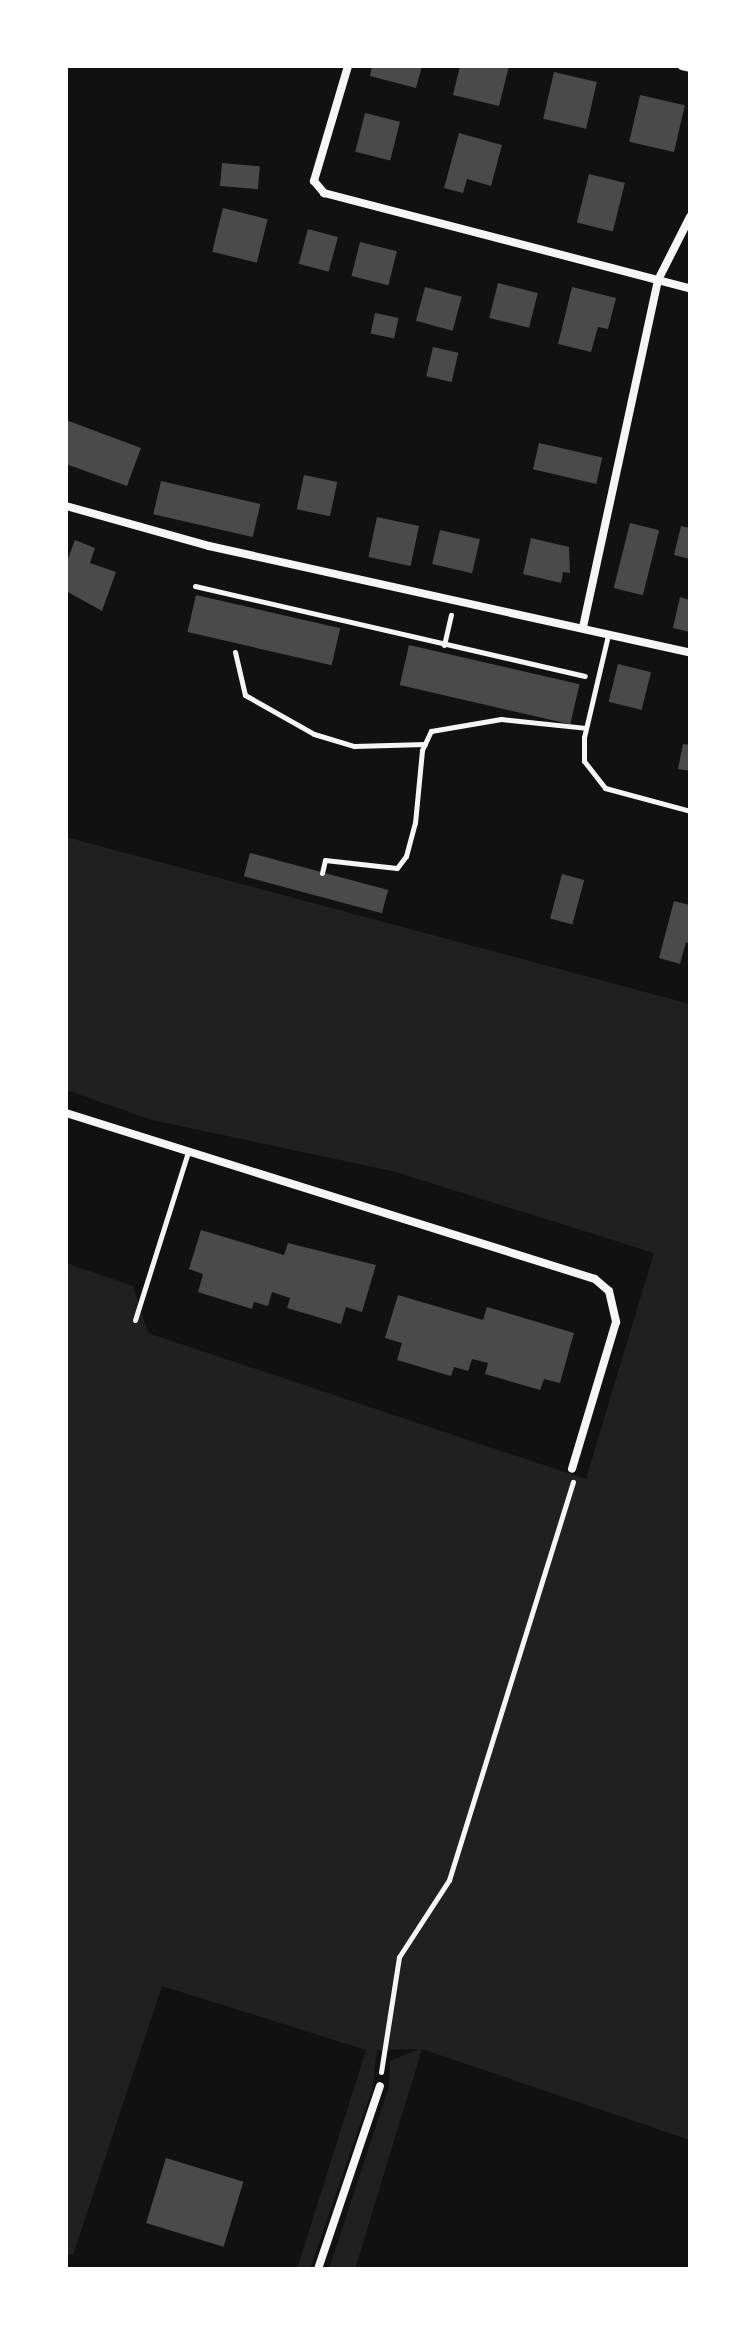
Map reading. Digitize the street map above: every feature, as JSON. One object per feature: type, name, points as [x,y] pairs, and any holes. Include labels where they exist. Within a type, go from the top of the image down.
[{"type":"street","points":[[348,66],[314,181],[324,193],[690,288]]},
{"type":"street","points":[[682,66],[690,68]]},
{"type":"street","points":[[583,627],[658,280],[690,217]]},
{"type":"street","points":[[66,506],[194,542],[690,653]]},
{"type":"street","points":[[66,1113],[595,1279],[609,1291],[616,1322],[572,1469]]},
{"type":"street","points":[[318,2269],[380,2086]]},
{"type":"lane","points":[[608,634],[586,728],[584,761],[605,788],[690,811]]},
{"type":"lane","points":[[235,652],[245,695],[314,734],[354,746],[425,744]]},
{"type":"lane","points":[[322,873],[325,860],[397,868],[406,856],[425,744],[431,731],[445,725],[501,719],[586,728]]},
{"type":"lane","points":[[135,1320],[188,1152]]},
{"type":"path","points":[[195,586],[598,679]]},
{"type":"path","points":[[444,645],[449,623]]},
{"type":"path","points":[[380,2086],[399,1957],[449,1880],[573,1491],[572,1469]]},
{"type":"shaded area","points":[[66,837],[690,1004],[690,2140],[422,2049],[355,2269],[329,2269],[389,2086],[390,2061],[419,2049],[377,2050],[372,2090],[310,2269],[297,2269],[366,2050],[162,1986],[73,2255],[66,2253],[66,1263],[133,1286],[148,1333],[586,1479],[654,1253],[392,1171],[152,1120],[66,1090]]},
{"type":"building","points":[[372,66],[422,66],[416,88],[370,76]]},
{"type":"building","points":[[460,66],[509,66],[499,106],[453,95]]},
{"type":"building","points":[[554,72],[597,82],[586,129],[543,119]]},
{"type":"building","points":[[640,95],[685,105],[674,152],[629,142]]},
{"type":"building","points":[[365,113],[400,122],[390,161],[355,152]]},
{"type":"building","points":[[459,133],[502,145],[491,186],[467,179],[463,193],[444,188]]},
{"type":"building","points":[[222,163],[260,166],[258,189],[220,186]]},
{"type":"building","points":[[589,174],[625,183],[613,231],[577,223]]},
{"type":"building","points":[[223,208],[268,219],[257,263],[212,252]]},
{"type":"building","points":[[308,229],[338,237],[329,272],[299,264]]},
{"type":"building","points":[[360,242],[397,251],[388,285],[352,276]]},
{"type":"building","points":[[498,283],[538,293],[529,328],[489,318]]},
{"type":"building","points":[[425,287],[462,297],[453,331],[416,321]]},
{"type":"building","points":[[572,287],[616,298],[608,329],[598,327],[591,352],[558,344]]},
{"type":"building","points":[[375,313],[398,318],[394,339],[371,334]]},
{"type":"building","points":[[433,347],[458,353],[452,382],[426,376]]},
{"type":"building","points":[[66,420],[141,448],[127,486],[66,464]]},
{"type":"building","points":[[539,443],[602,458],[596,484],[533,469]]},
{"type":"building","points":[[304,475],[337,482],[330,516],[297,509]]},
{"type":"building","points":[[161,481],[260,504],[253,537],[153,514]]},
{"type":"building","points":[[377,517],[419,526],[411,566],[368,557]]},
{"type":"building","points":[[630,523],[659,530],[643,595],[614,588]]},
{"type":"building","points":[[681,526],[690,528],[690,559],[674,555]]},
{"type":"building","points":[[440,530],[480,539],[472,573],[432,564]]},
{"type":"building","points":[[531,538],[569,547],[570,573],[563,572],[561,583],[523,574]]},
{"type":"building","points":[[75,540],[95,548],[90,563],[116,572],[102,611],[66,591],[66,564]]},
{"type":"building","points":[[196,595],[340,628],[332,665],[187,632]]},
{"type":"building","points":[[680,597],[690,600],[690,632],[673,628]]},
{"type":"building","points":[[409,645],[580,684],[570,724],[400,685]]},
{"type":"building","points":[[618,664],[651,672],[642,710],[609,702]]},
{"type":"building","points":[[683,744],[690,745],[690,771],[678,769]]},
{"type":"building","points":[[250,853],[388,890],[382,913],[244,876]]},
{"type":"building","points":[[562,874],[584,880],[572,924],[550,918]]},
{"type":"building","points":[[674,901],[690,905],[690,944],[686,942],[680,964],[659,958]]},
{"type":"building","points":[[201,1230],[284,1255],[288,1243],[376,1265],[362,1312],[346,1307],[341,1324],[287,1308],[290,1298],[272,1292],[268,1306],[254,1302],[252,1309],[198,1292],[203,1274],[189,1269]]},
{"type":"building","points":[[398,1295],[483,1320],[487,1307],[574,1333],[560,1383],[544,1379],[540,1390],[485,1374],[488,1363],[472,1359],[468,1371],[454,1367],[451,1376],[397,1360],[402,1343],[385,1338]]},
{"type":"building","points":[[166,2158],[243,2182],[224,2247],[146,2223]]}]
